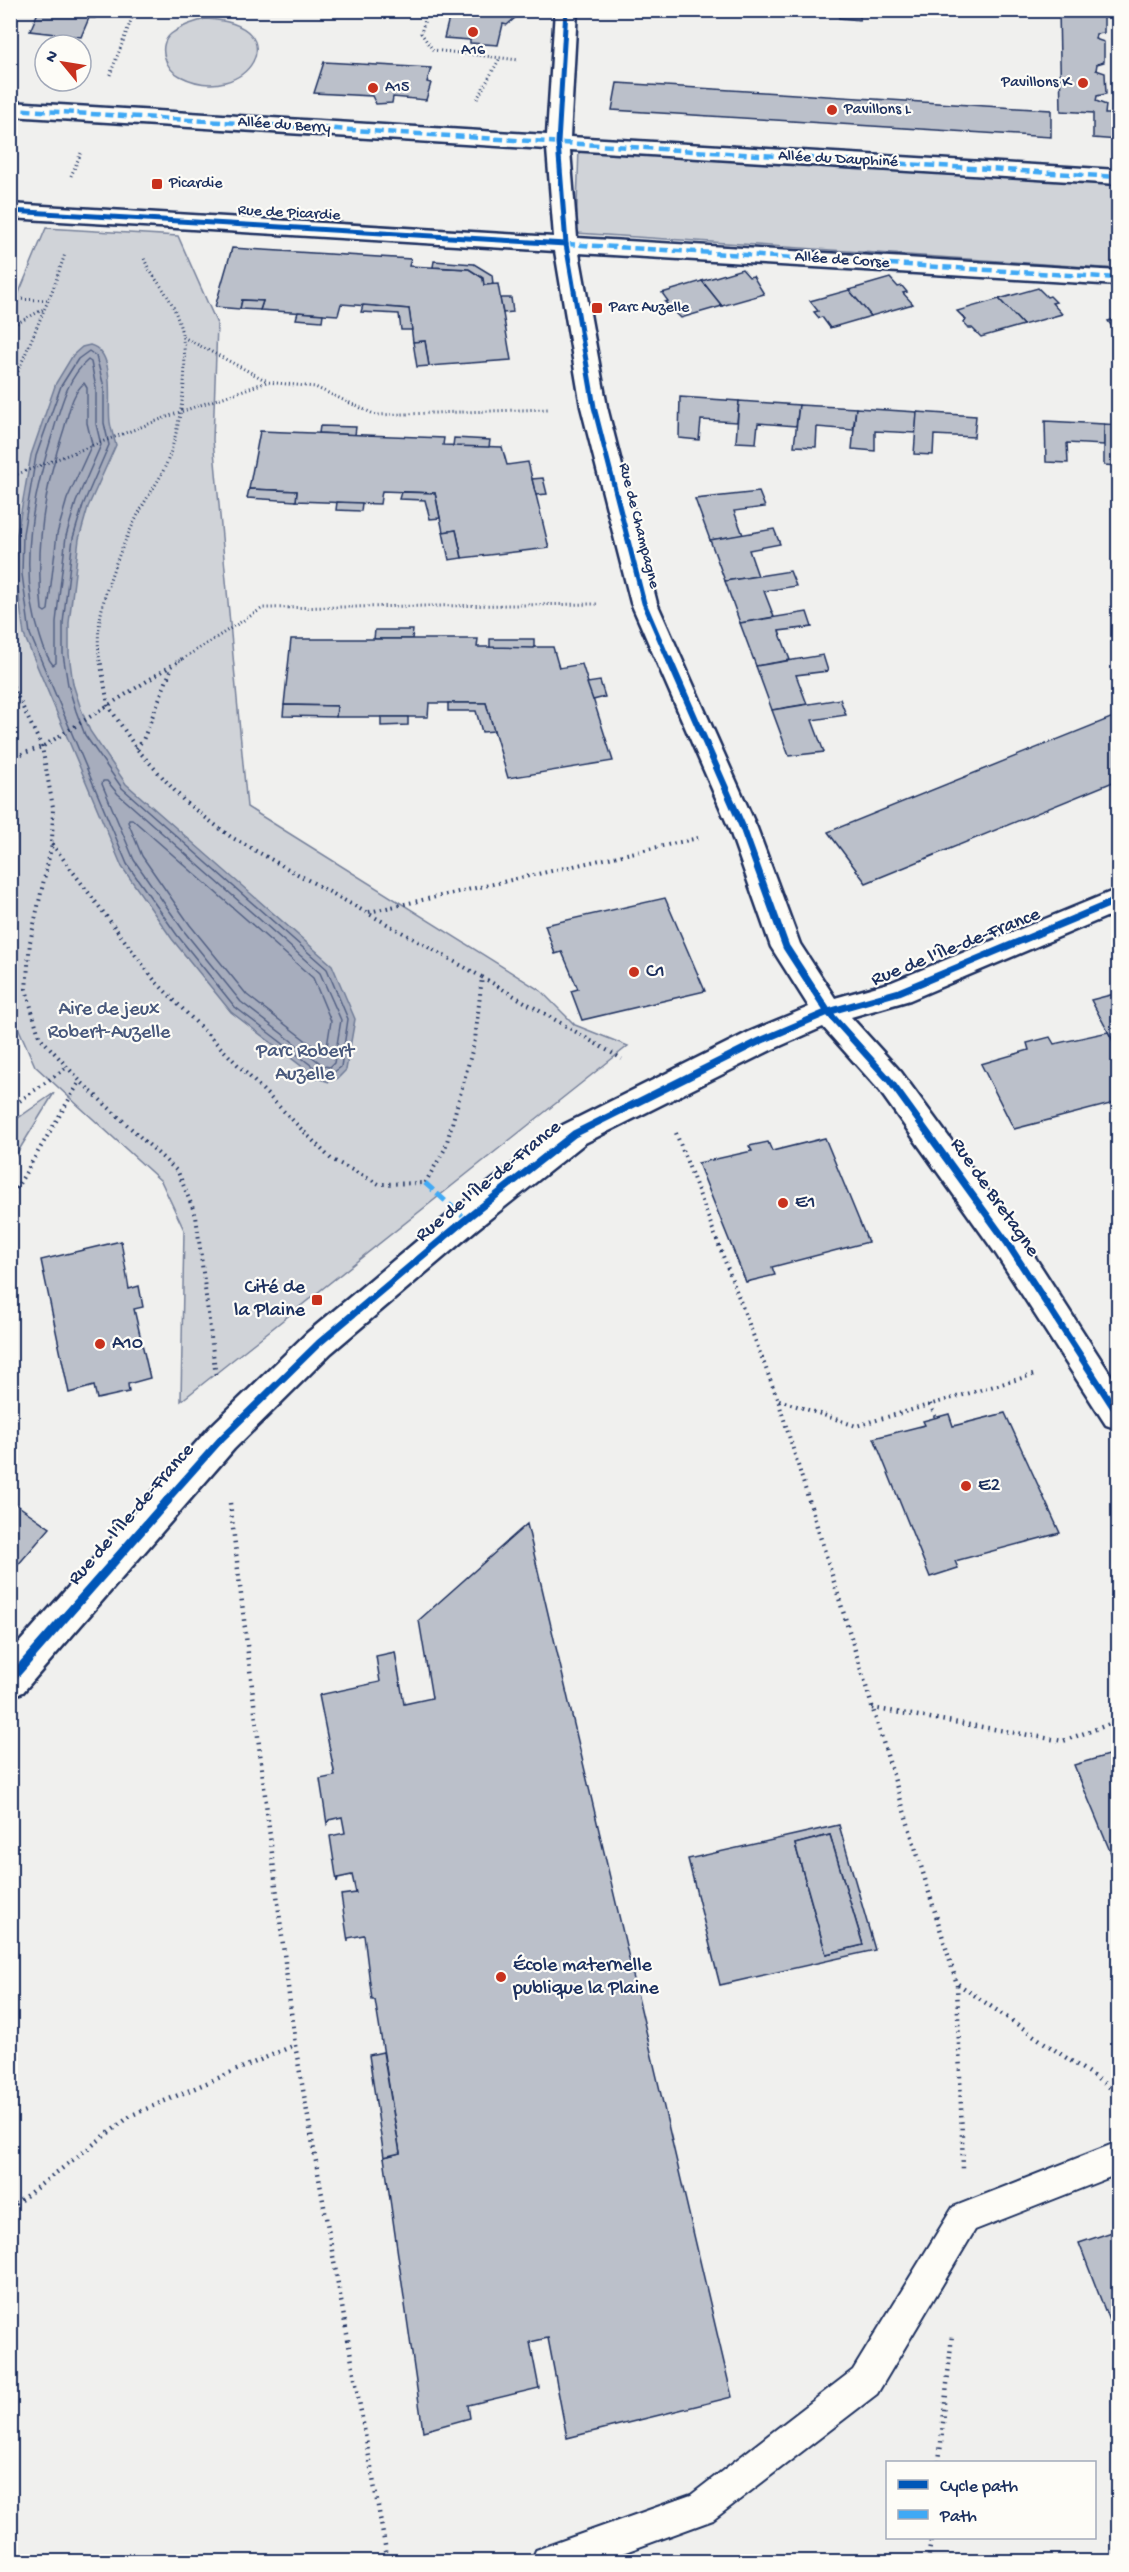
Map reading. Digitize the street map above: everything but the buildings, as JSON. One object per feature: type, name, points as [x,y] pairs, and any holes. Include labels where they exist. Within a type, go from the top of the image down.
[{"type":"street","name":"Rue de Champagne","points":[[566,10],[558,143],[566,244],[594,407],[644,603],[743,828],[786,946],[828,1012]]},
{"type":"street","name":"Allée du Berry","points":[[10,109],[558,143]]},
{"type":"street","name":"Allée du Dauphiné","points":[[558,143],[1119,177]]},
{"type":"street","name":"Rue de Picardie","points":[[10,211],[566,244]]},
{"type":"street","name":"Allée de Corse","points":[[566,244],[1119,278]]},
{"type":"street","name":"Rue de l'Île-de-France","points":[[10,1680],[222,1438],[319,1343],[466,1219],[574,1134],[760,1041],[828,1012],[900,992],[1119,900]]},
{"type":"street","name":"Rue de Bretagne","points":[[828,1012],[900,1096],[1008,1244],[1119,1414]]},
{"type":"lane","points":[[548,2562],[701,2508],[865,2382],[964,2218],[1119,2158]]},
{"type":"path","points":[[428,10],[421,33],[433,50],[563,65]]},
{"type":"path","points":[[143,252],[148,269],[169,298],[183,337],[185,358],[177,434],[164,470],[141,508],[120,551],[107,589],[97,645],[108,705],[136,748],[185,802],[231,837],[482,977],[665,1088],[778,1400],[957,1984],[964,2218]]},
{"type":"path","points":[[10,299],[48,300]]},
{"type":"path","points":[[10,327],[45,309]]},
{"type":"path","points":[[183,337],[267,382],[315,387],[376,415],[594,407]]},
{"type":"path","points":[[10,477],[180,412],[267,382]]},
{"type":"path","points":[[12,759],[42,747],[263,608],[644,603]]},
{"type":"path","points":[[136,748],[143,741],[173,666]]},
{"type":"path","points":[[10,681],[42,747],[53,807],[52,844],[30,942],[26,989],[39,1036],[80,1081],[178,1172],[196,1216],[295,2045],[388,2562]]},
{"type":"path","points":[[368,913],[743,828]]},
{"type":"path","points":[[52,844],[155,981],[332,1159],[379,1184],[425,1183],[445,1149],[475,1040],[482,977]]},
{"type":"path","points":[[10,1108],[67,1067]]},
{"type":"path","points":[[10,1199],[80,1081]]},
{"type":"path","points":[[778,1400],[856,1426],[1083,1361]]},
{"type":"path","points":[[930,1404],[936,1418]]},
{"type":"path","points":[[872,1708],[1063,1741],[1119,1721]]},
{"type":"path","points":[[957,1984],[1119,2093]]},
{"type":"path","points":[[10,2208],[132,2115],[295,2045]]},
{"type":"path","points":[[939,2461],[953,2323]]},
{"type":"path","points":[[928,2562],[931,2539]]},
{"type":"green space","points":[[205,19],[234,24],[250,34],[256,48],[253,62],[242,74],[225,82],[204,83],[180,76],[170,68],[164,51],[167,39],[179,29]]},
{"type":"green space","points":[[579,149],[1118,183],[1118,269],[576,233]]},
{"type":"green space","name":"Parc Robert Auzelle","points":[[46,228],[178,236],[217,324],[213,440],[247,807],[541,991],[575,1025],[628,1046],[181,1401],[184,1230],[161,1181],[35,1066],[11,1011],[10,870],[18,818],[11,797],[11,312]]},
{"type":"green space","points":[[54,1093],[11,1163],[11,1123]]},
{"type":"water","points":[[90,345],[98,349],[107,367],[110,422],[116,445],[88,507],[79,539],[69,623],[69,654],[73,684],[81,709],[90,731],[126,784],[332,965],[355,1019],[346,1070],[338,1078],[329,1082],[317,1078],[231,1012],[172,939],[122,867],[24,635],[16,574],[17,534],[31,455],[56,383],[73,355],[82,347]]},
{"type":"marked path","points":[[10,109],[1118,177]]},
{"type":"marked path","points":[[566,244],[1118,278]]},
{"type":"marked path","points":[[425,1183],[466,1219]]},
{"type":"cycle path","points":[[566,10],[558,143],[566,244],[594,407],[644,603],[743,828],[786,947],[828,1012],[890,1081],[1008,1244],[1118,1414]]},
{"type":"cycle path","points":[[10,211],[566,244]]},
{"type":"cycle path","points":[[10,1680],[222,1438],[319,1343],[466,1219],[574,1134],[760,1041],[828,1012],[899,992],[1118,900]]},
{"type":"place","name":"A16","points":[[473,32]]},
{"type":"place","name":"Pavillons K","points":[[1083,83]]},
{"type":"place","name":"A15","points":[[373,88]]},
{"type":"place","name":"Pavillons L","points":[[832,110]]},
{"type":"place","name":"Picardie","points":[[157,184]]},
{"type":"place","name":"Parc Auzelle","points":[[597,308]]},
{"type":"place","name":"C1","points":[[634,972]]},
{"type":"place","name":"E1","points":[[783,1203]]},
{"type":"place","name":"Cité de la Plaine","points":[[317,1300]]},
{"type":"place","name":"A10","points":[[100,1344]]},
{"type":"place","name":"E2","points":[[966,1486]]},
{"type":"place","name":"École maternelle publique la Plaine","points":[[501,1977]]},
{"type":"park label","name":"Aire de jeux Robert-Auzelle","points":[[109,1022]]}]
